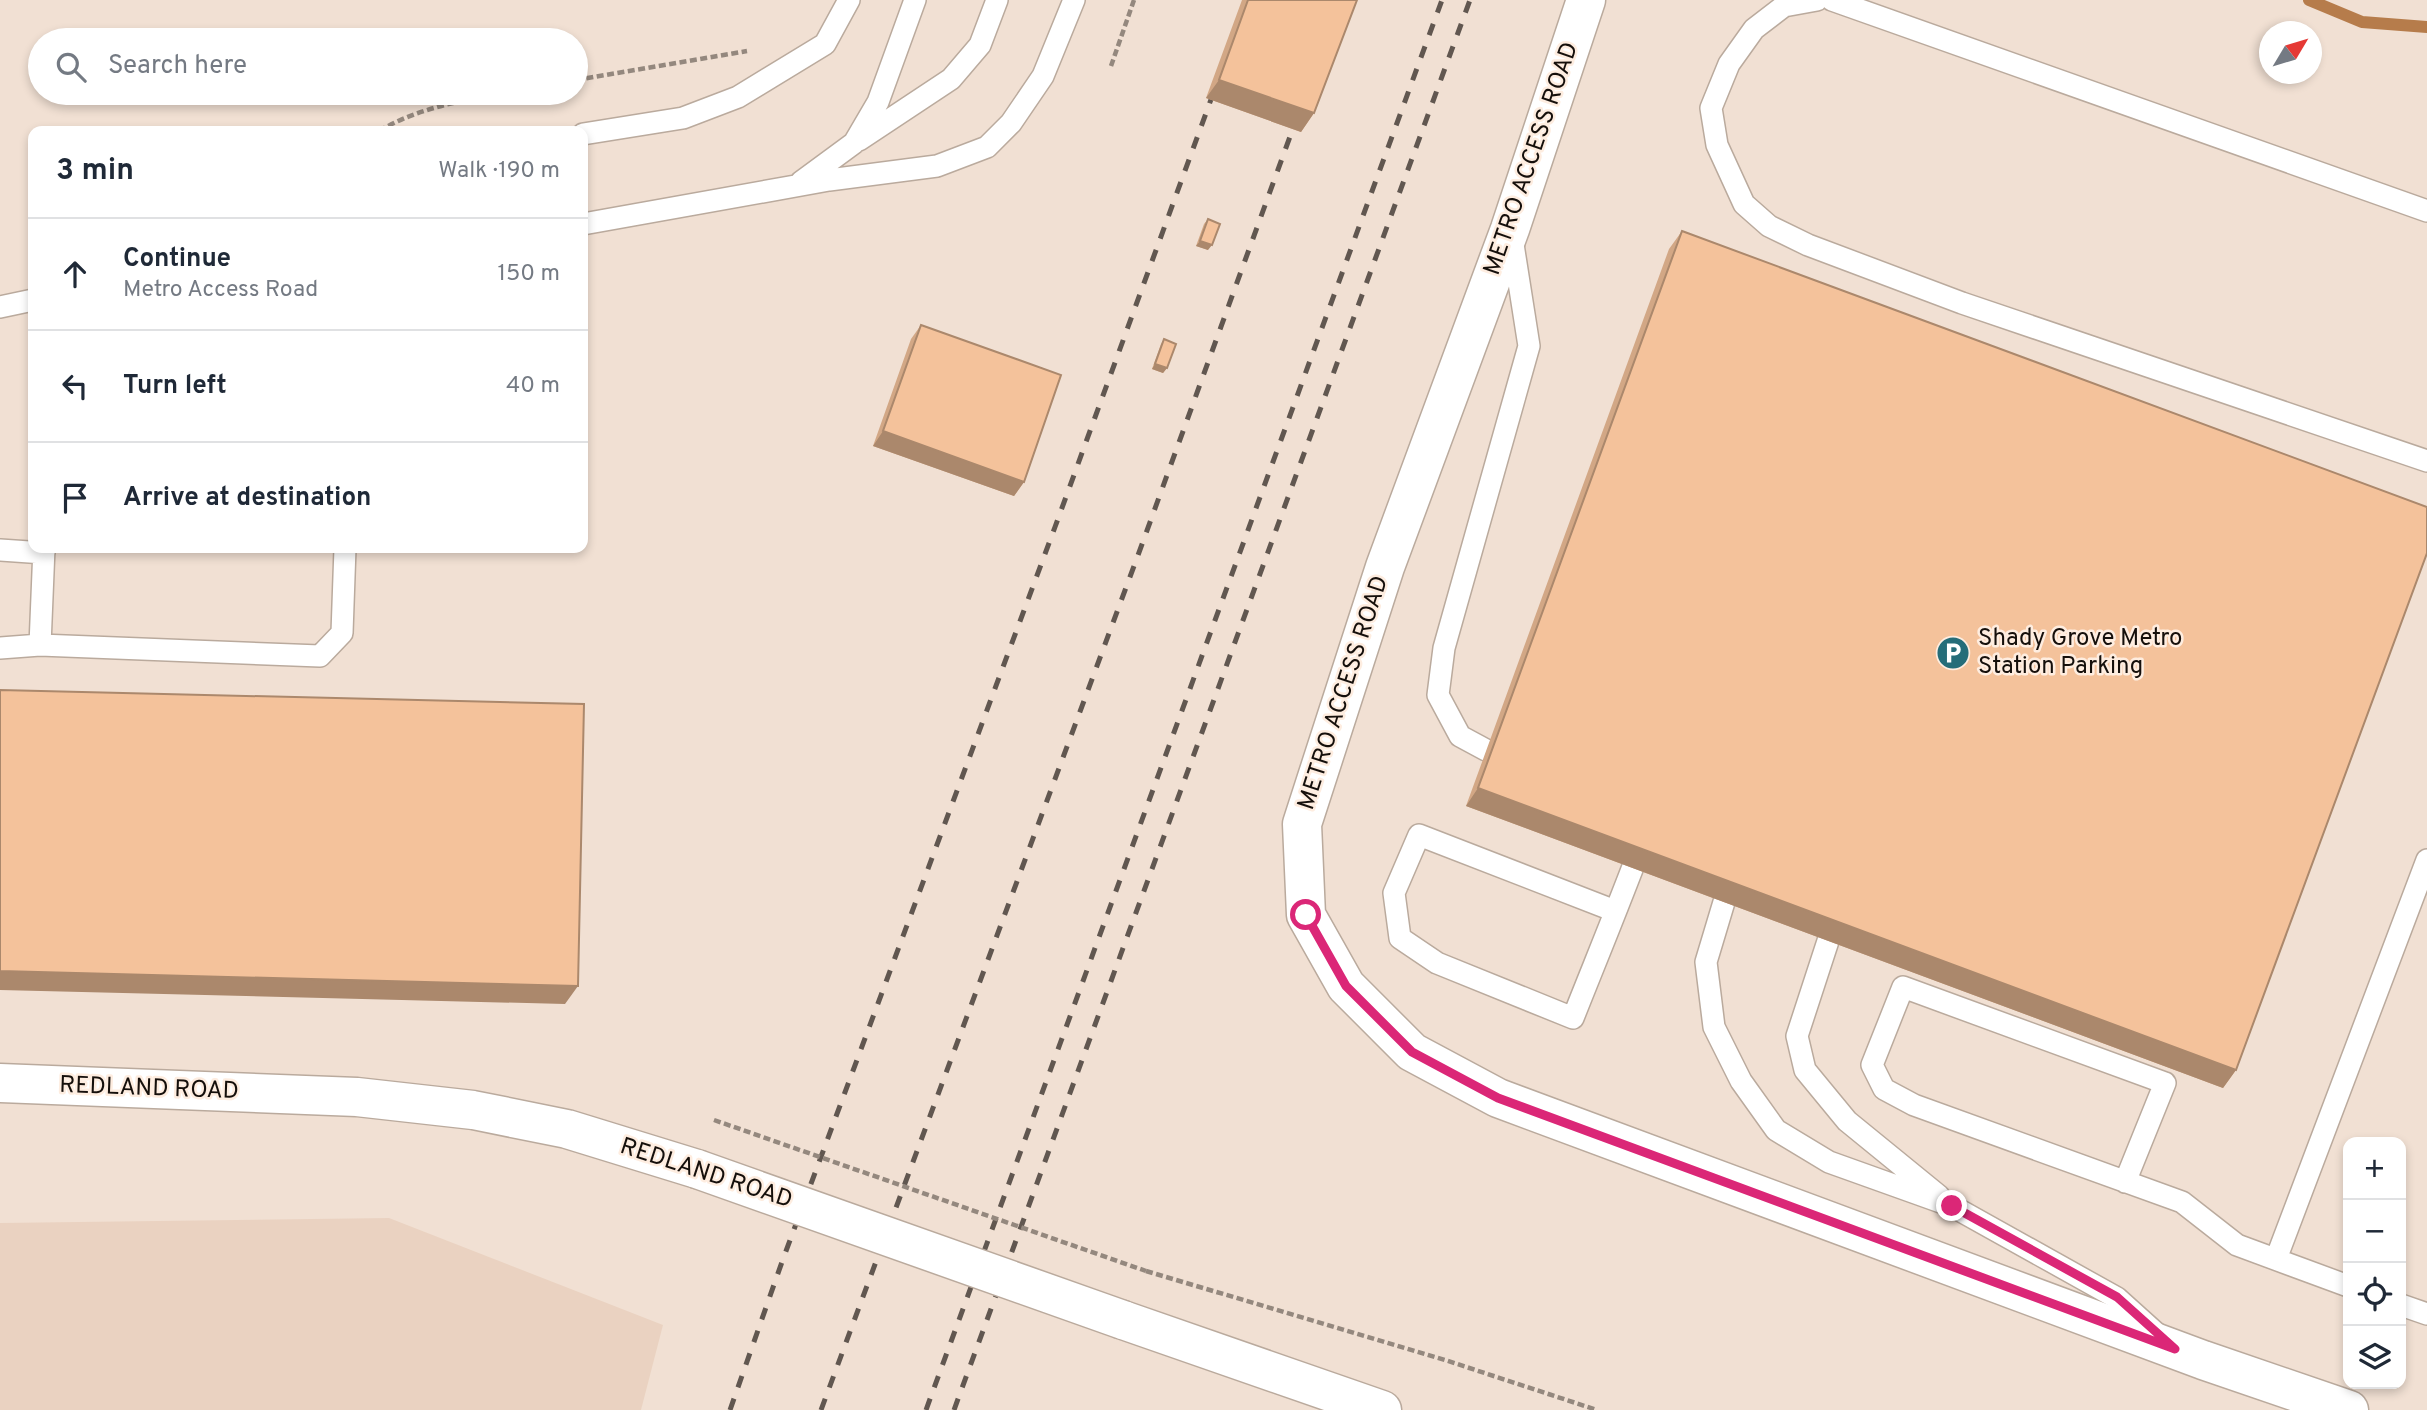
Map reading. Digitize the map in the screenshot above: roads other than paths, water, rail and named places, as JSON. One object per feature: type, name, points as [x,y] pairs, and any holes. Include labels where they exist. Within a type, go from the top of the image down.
[{"type":"main road","name":"METRO ACCESS ROAD","points":[[1586,0],[1510,229],[1385,567],[1302,824],[1306,915],[1346,986],[1412,1052],[1498,1098],[2175,1349],[2349,1410]]},
{"type":"main road","name":"REDLAND ROAD","points":[[0,1083],[357,1097],[473,1110],[566,1129],[697,1169],[1382,1410]]},
{"type":"lane","points":[[588,133],[683,118],[738,97],[825,44],[849,0]]},
{"type":"lane","points":[[854,143],[878,102],[915,0]]},
{"type":"lane","points":[[796,186],[854,143],[951,79],[980,45],[997,0]]},
{"type":"lane","points":[[588,223],[796,186],[937,166],[987,147],[1011,123],[1043,75],[1074,0]]},
{"type":"lane","points":[[1817,0],[1784,6],[1754,29],[1728,64],[1711,108],[1717,145],[1744,204],[1769,226],[1808,245],[1962,303],[2427,461]]},
{"type":"lane","points":[[1832,0],[2427,211]]},
{"type":"lane","points":[[1486,750],[1460,736],[1438,695],[1444,648],[1530,346],[1510,229]]},
{"type":"lane","points":[[0,307],[28,301]]},
{"type":"lane","points":[[0,550],[28,550]]},
{"type":"lane","points":[[40,645],[44,553]]},
{"type":"lane","points":[[0,648],[40,645],[320,656],[342,633],[345,553]]},
{"type":"lane","points":[[1615,911],[1419,835],[1394,894],[1400,938],[1437,964],[1573,1018],[1615,911],[1650,820]]},
{"type":"lane","points":[[2276,1259],[2427,860]]},
{"type":"lane","points":[[1724,902],[1706,962],[1714,1027],[1741,1081],[1776,1130],[1829,1162],[1952,1206],[2117,1297],[2175,1349]]},
{"type":"lane","points":[[1828,941],[1797,1036],[1805,1070],[1847,1121],[1952,1206]]},
{"type":"lane","points":[[2125,1182],[2167,1076],[1903,987],[1872,1065],[1884,1089],[1914,1105],[2125,1182],[2182,1202],[2237,1245],[2343,1284]]},
{"type":"lane","points":[[2406,1307],[2427,1314]]},
{"type":"waterway","points":[[2309,0],[2362,22],[2427,27]]},
{"type":"railway","points":[[926,1410],[1442,0]]},
{"type":"railway","points":[[954,1410],[1470,0]]},
{"type":"railway","points":[[730,1410],[783,1259],[1217,83]]},
{"type":"railway","points":[[821,1410],[1137,558],[1300,109]]},
{"type":"place","name":"Shady Grove Metro Station Parking","points":[[1953,653]]}]
